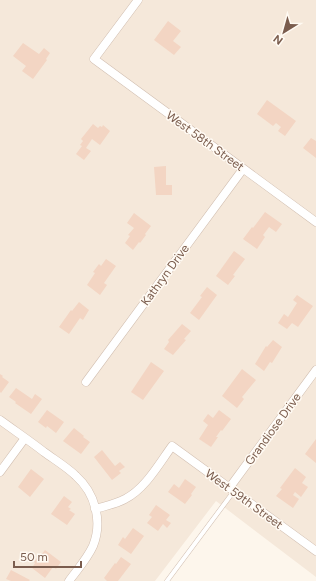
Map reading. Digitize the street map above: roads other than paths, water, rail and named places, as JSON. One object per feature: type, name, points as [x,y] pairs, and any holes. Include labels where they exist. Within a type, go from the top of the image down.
[{"type":"street","name":"West 58th Street","points":[[138,0],[94,59],[316,222]]},
{"type":"street","name":"Kathryn Drive","points":[[86,382],[243,169]]},
{"type":"street","name":"Grandiose Drive","points":[[232,489],[316,370]]},
{"type":"street","points":[[0,420],[76,476],[87,488],[91,496],[97,521],[94,541],[90,552],[69,581]]},
{"type":"street","points":[[0,472],[25,438]]},
{"type":"street","name":"West 59th Street","points":[[95,508],[120,502],[134,494],[144,484],[172,446],[316,552]]},
{"type":"lane","points":[[167,581],[232,489]]}]
